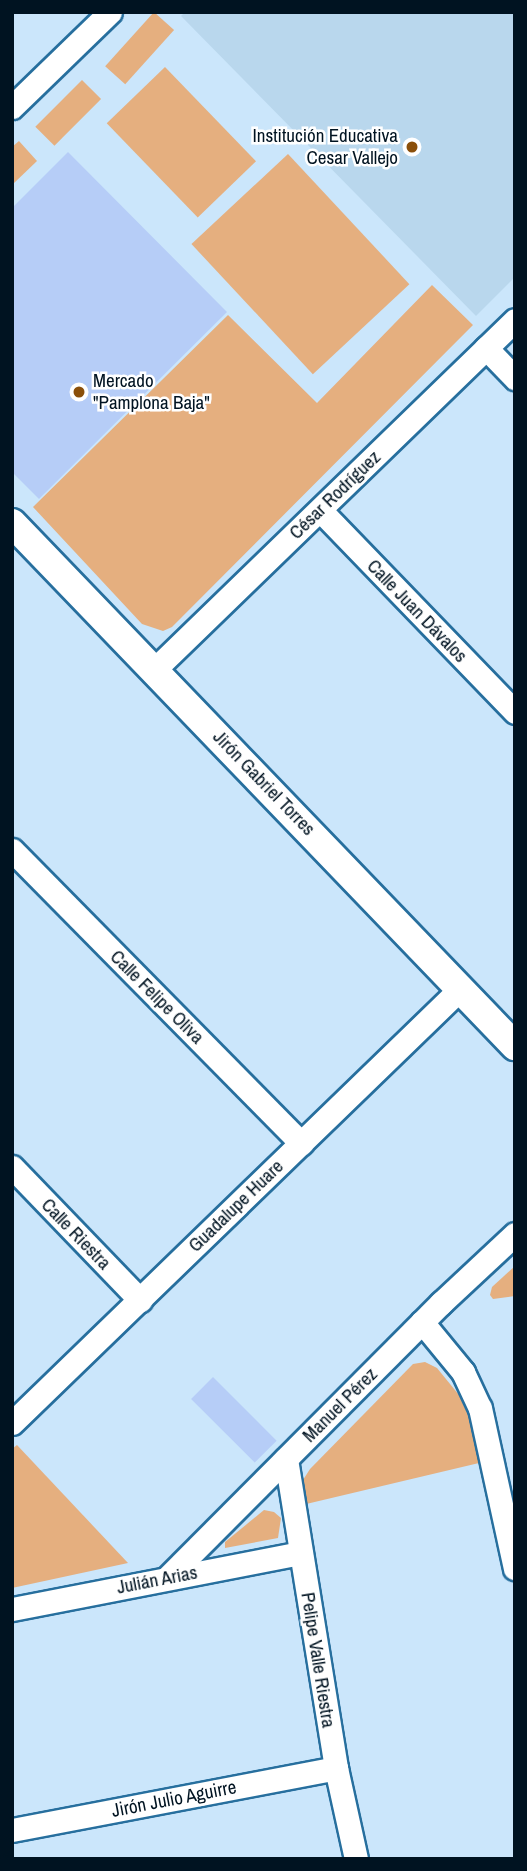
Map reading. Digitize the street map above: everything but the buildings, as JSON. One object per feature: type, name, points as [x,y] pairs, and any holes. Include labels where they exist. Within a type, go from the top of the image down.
[{"type":"street","points":[[12,107],[110,12]]},
{"type":"street","name":"César Rodríguez","points":[[155,669],[515,320]]},
{"type":"street","points":[[486,348],[515,378]]},
{"type":"street","name":"Calle Juan Dávalos","points":[[320,510],[515,712]]},
{"type":"street","name":"Jirón Gabriel Torres","points":[[12,523],[515,1046]]},
{"type":"street","name":"Calle Felipe Oliva","points":[[12,850],[301,1143]]},
{"type":"street","name":"Guadalupe Huare","points":[[12,1423],[460,989]]},
{"type":"street","name":"Calle Riestra","points":[[12,1167],[140,1300]]},
{"type":"street","name":"Manuel Pérez","points":[[168,1577],[422,1322],[515,1234]]},
{"type":"street","points":[[422,1322],[463,1372],[480,1408],[515,1569]]},
{"type":"street","name":"Pelipe Valle Riestra","points":[[286,1460],[336,1768],[356,1859]]},
{"type":"street","name":"Julián Arias","points":[[12,1609],[301,1553]]},
{"type":"street","name":"Jirón Julio Aguirre","points":[[12,1830],[336,1768]]},
{"type":"shaded area","points":[[154,12],[174,30],[125,84],[105,66]]},
{"type":"shaded area","name":"Institución Educativa Cesar Vallejo","points":[[185,12],[515,12],[515,277],[476,316],[181,16]]},
{"type":"shaded area","points":[[165,67],[256,161],[198,218],[107,123]]},
{"type":"shaded area","points":[[82,80],[101,99],[54,146],[35,127]]},
{"type":"shaded area","points":[[19,141],[37,161],[12,185],[12,147]]},
{"type":"shaded area","points":[[288,154],[409,284],[313,374],[191,244]]},
{"type":"shaded area","points":[[432,285],[473,325],[172,627],[163,631],[142,624],[33,507],[228,315],[317,403]]},
{"type":"shaded area","points":[[515,1266],[515,1296],[493,1299],[490,1295],[492,1287]]},
{"type":"shaded area","points":[[425,1362],[437,1368],[459,1395],[475,1430],[479,1463],[302,1505],[303,1480],[310,1469],[413,1364]]},
{"type":"shaded area","points":[[17,1445],[128,1563],[12,1588],[12,1449]]},
{"type":"shaded area","points":[[264,1510],[274,1512],[281,1518],[278,1538],[225,1548],[225,1542]]},
{"type":"place","name":"Institución Educativa Cesar Vallejo","points":[[412,147]]},
{"type":"place","name":"Mercado \"Pamplona Baja\"","points":[[79,392]]}]
